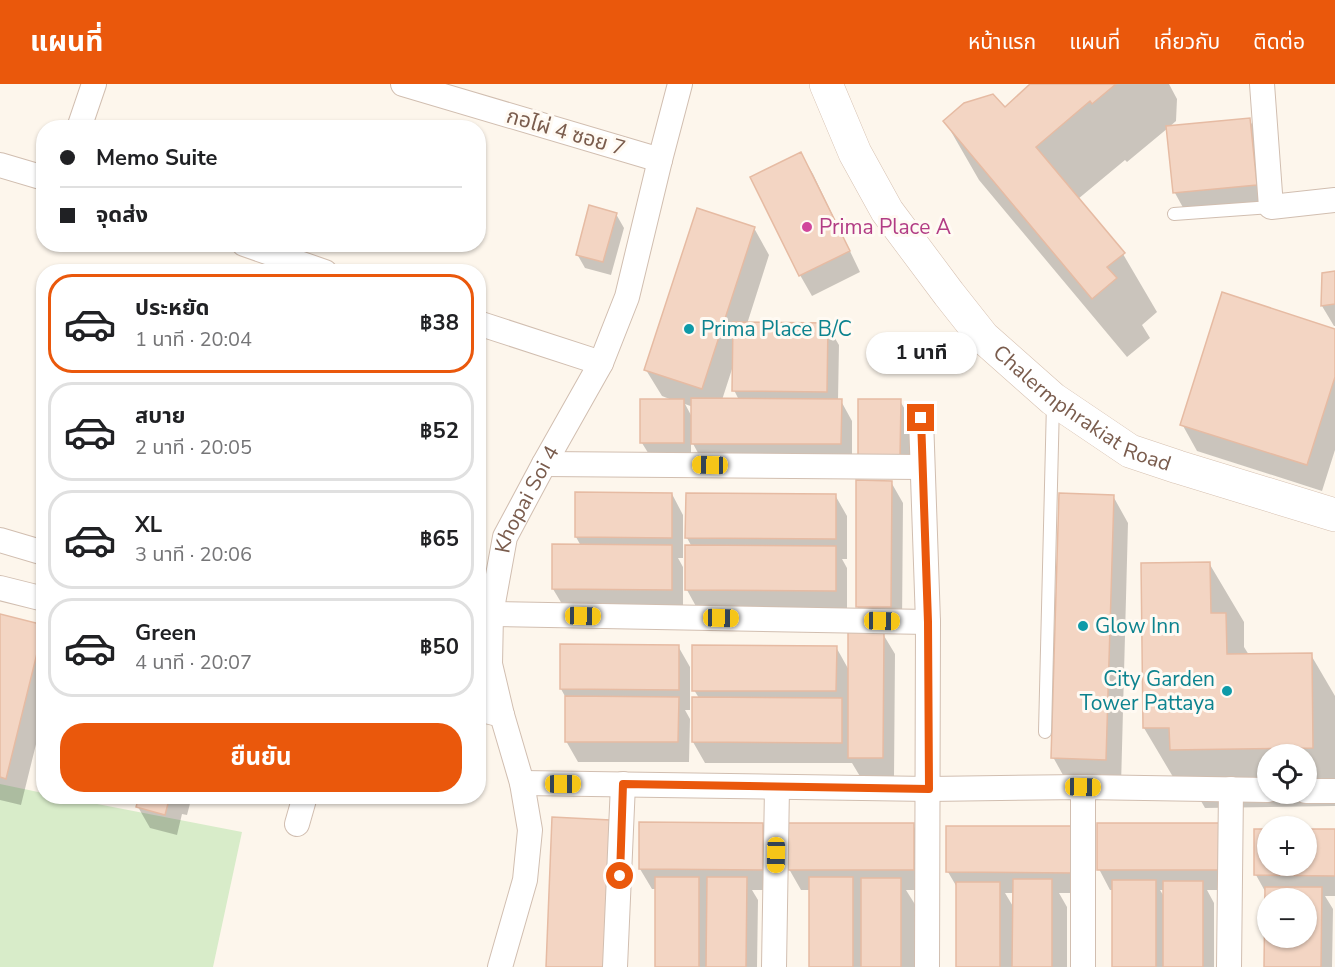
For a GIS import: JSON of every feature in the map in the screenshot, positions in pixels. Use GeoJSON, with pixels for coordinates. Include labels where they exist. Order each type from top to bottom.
{"type":"FeatureCollection","features":[{"type":"Feature","properties":{"kind":"main road","name":"Chalermphrakiat Road"},"geometry":{"type":"LineString","coordinates":[[826,84],[855,153],[887,211],[983,337],[1053,399],[1130,451],[1335,515]]}},
{"type":"Feature","properties":{"kind":"street"},"geometry":{"type":"LineString","coordinates":[[82,120],[94,84]]}},
{"type":"Feature","properties":{"kind":"street","name":"กอไผ่ 4 ซอย 7"},"geometry":{"type":"LineString","coordinates":[[403,84],[660,160]]}},
{"type":"Feature","properties":{"kind":"street","name":"Khopai Soi 4"},"geometry":{"type":"LineString","coordinates":[[486,609],[505,537],[601,363],[627,297],[680,84]]}},
{"type":"Feature","properties":{"kind":"street"},"geometry":{"type":"LineString","coordinates":[[1262,84],[1271,207],[1335,200]]}},
{"type":"Feature","properties":{"kind":"street"},"geometry":{"type":"LineString","coordinates":[[0,165],[36,176]]}},
{"type":"Feature","properties":{"kind":"street"},"geometry":{"type":"LineString","coordinates":[[267,252],[302,264]]}},
{"type":"Feature","properties":{"kind":"street"},"geometry":{"type":"LineString","coordinates":[[486,326],[601,363]]}},
{"type":"Feature","properties":{"kind":"street"},"geometry":{"type":"LineString","coordinates":[[921,418],[928,622],[927,967]]}},
{"type":"Feature","properties":{"kind":"street"},"geometry":{"type":"LineString","coordinates":[[544,464],[922,467]]}},
{"type":"Feature","properties":{"kind":"street"},"geometry":{"type":"LineString","coordinates":[[0,540],[36,551]]}},
{"type":"Feature","properties":{"kind":"street"},"geometry":{"type":"LineString","coordinates":[[0,588],[36,597]]}},
{"type":"Feature","properties":{"kind":"street"},"geometry":{"type":"LineString","coordinates":[[486,613],[928,622]]}},
{"type":"Feature","properties":{"kind":"street","name":"Khopai Soi 4"},"geometry":{"type":"LineString","coordinates":[[486,623],[490,664],[522,783],[530,830],[525,880],[500,967]]}},
{"type":"Feature","properties":{"kind":"street"},"geometry":{"type":"LineString","coordinates":[[486,711],[502,715]]}},
{"type":"Feature","properties":{"kind":"street"},"geometry":{"type":"LineString","coordinates":[[522,783],[929,789],[1083,787],[1257,790]]}},
{"type":"Feature","properties":{"kind":"street"},"geometry":{"type":"LineString","coordinates":[[615,967],[623,784]]}},
{"type":"Feature","properties":{"kind":"street"},"geometry":{"type":"LineString","coordinates":[[774,967],[777,787]]}},
{"type":"Feature","properties":{"kind":"street"},"geometry":{"type":"LineString","coordinates":[[1083,787],[1083,967]]}},
{"type":"Feature","properties":{"kind":"street"},"geometry":{"type":"LineString","coordinates":[[1229,967],[1231,789]]}},
{"type":"Feature","properties":{"kind":"street"},"geometry":{"type":"LineString","coordinates":[[1317,790],[1335,791]]}},
{"type":"Feature","properties":{"kind":"street"},"geometry":{"type":"LineString","coordinates":[[297,824],[302,804]]}},
{"type":"Feature","properties":{"kind":"lane"},"geometry":{"type":"LineString","coordinates":[[1174,214],[1271,207]]}},
{"type":"Feature","properties":{"kind":"lane"},"geometry":{"type":"LineString","coordinates":[[1045,732],[1053,399]]}},
{"type":"Feature","properties":{"kind":"green space"},"geometry":{"type":"Polygon","coordinates":[[[0,784],[36,792],[36,804],[97,804],[242,832],[213,967],[0,967],[0,784]]]}},
{"type":"Feature","properties":{"kind":"building"},"geometry":{"type":"Polygon","coordinates":[[[1030,84],[1116,84],[1092,104],[1090,101],[1036,147],[1125,253],[1107,267],[1117,278],[1092,299],[943,121],[964,103],[993,94],[1005,107],[1030,84]]]}},
{"type":"Feature","properties":{"kind":"building"},"geometry":{"type":"Polygon","coordinates":[[[1250,118],[1257,185],[1173,193],[1166,126],[1250,118]]]}},
{"type":"Feature","properties":{"kind":"building","name":"Prima Place A"},"geometry":{"type":"Polygon","coordinates":[[[801,152],[850,251],[799,276],[750,177],[801,152]]]}},
{"type":"Feature","properties":{"kind":"building"},"geometry":{"type":"Polygon","coordinates":[[[589,205],[617,213],[603,262],[576,255],[589,205]]]}},
{"type":"Feature","properties":{"kind":"building","name":"Prima Place B/C"},"geometry":{"type":"Polygon","coordinates":[[[697,208],[755,227],[702,389],[644,370],[697,208]]]}},
{"type":"Feature","properties":{"kind":"building"},"geometry":{"type":"Polygon","coordinates":[[[1335,271],[1335,304],[1321,306],[1322,273],[1335,271]]]}},
{"type":"Feature","properties":{"kind":"building"},"geometry":{"type":"Polygon","coordinates":[[[1222,292],[1335,329],[1335,377],[1307,465],[1180,425],[1222,292]]]}},
{"type":"Feature","properties":{"kind":"building"},"geometry":{"type":"Polygon","coordinates":[[[733,322],[828,323],[827,392],[732,391],[733,322]]]}},
{"type":"Feature","properties":{"kind":"building"},"geometry":{"type":"Polygon","coordinates":[[[691,398],[842,399],[841,444],[691,444],[691,398]]]}},
{"type":"Feature","properties":{"kind":"building"},"geometry":{"type":"Polygon","coordinates":[[[640,399],[684,399],[684,443],[640,443],[640,399]]]}},
{"type":"Feature","properties":{"kind":"building"},"geometry":{"type":"Polygon","coordinates":[[[858,399],[901,399],[900,458],[858,458],[858,399]]]}},
{"type":"Feature","properties":{"kind":"building"},"geometry":{"type":"Polygon","coordinates":[[[856,480],[892,481],[891,607],[856,607],[856,480]]]}},
{"type":"Feature","properties":{"kind":"building"},"geometry":{"type":"Polygon","coordinates":[[[575,492],[672,493],[672,538],[575,537],[575,492]]]}},
{"type":"Feature","properties":{"kind":"building"},"geometry":{"type":"Polygon","coordinates":[[[686,493],[836,494],[836,539],[685,538],[686,493]]]}},
{"type":"Feature","properties":{"kind":"building","name":"Glow Inn"},"geometry":{"type":"Polygon","coordinates":[[[1059,493],[1114,495],[1106,760],[1051,758],[1059,493]]]}},
{"type":"Feature","properties":{"kind":"building"},"geometry":{"type":"Polygon","coordinates":[[[552,544],[672,545],[672,590],[552,589],[552,544]]]}},
{"type":"Feature","properties":{"kind":"building"},"geometry":{"type":"Polygon","coordinates":[[[685,545],[836,546],[836,591],[685,590],[685,545]]]}},
{"type":"Feature","properties":{"kind":"building","name":"City Garden Tower Pattaya"},"geometry":{"type":"Polygon","coordinates":[[[1210,562],[1211,613],[1226,613],[1227,654],[1312,653],[1313,744],[1257,744],[1257,749],[1170,750],[1169,728],[1143,728],[1141,563],[1210,562]]]}},
{"type":"Feature","properties":{"kind":"building"},"geometry":{"type":"Polygon","coordinates":[[[0,614],[36,623],[36,657],[6,779],[0,777],[0,614]]]}},
{"type":"Feature","properties":{"kind":"building"},"geometry":{"type":"Polygon","coordinates":[[[848,632],[884,632],[883,758],[848,758],[848,632]]]}},
{"type":"Feature","properties":{"kind":"building"},"geometry":{"type":"Polygon","coordinates":[[[560,644],[679,645],[679,690],[560,689],[560,644]]]}},
{"type":"Feature","properties":{"kind":"building"},"geometry":{"type":"Polygon","coordinates":[[[692,645],[837,646],[836,691],[692,691],[692,645]]]}},
{"type":"Feature","properties":{"kind":"building"},"geometry":{"type":"Polygon","coordinates":[[[565,696],[679,697],[678,742],[565,742],[565,696]]]}},
{"type":"Feature","properties":{"kind":"building"},"geometry":{"type":"Polygon","coordinates":[[[692,697],[842,698],[842,743],[692,742],[692,697]]]}},
{"type":"Feature","properties":{"kind":"building"},"geometry":{"type":"Polygon","coordinates":[[[137,804],[168,804],[165,815],[136,807],[137,804]]]}},
{"type":"Feature","properties":{"kind":"building"},"geometry":{"type":"Polygon","coordinates":[[[552,817],[610,820],[604,967],[546,967],[552,817]]]}},
{"type":"Feature","properties":{"kind":"building"},"geometry":{"type":"Polygon","coordinates":[[[639,822],[763,823],[763,870],[639,869],[639,822]]]}},
{"type":"Feature","properties":{"kind":"building"},"geometry":{"type":"Polygon","coordinates":[[[788,823],[914,823],[914,870],[788,870],[788,823]]]}},
{"type":"Feature","properties":{"kind":"building"},"geometry":{"type":"Polygon","coordinates":[[[1097,823],[1219,823],[1219,870],[1097,870],[1097,823]]]}},
{"type":"Feature","properties":{"kind":"building"},"geometry":{"type":"Polygon","coordinates":[[[946,826],[1073,826],[1073,873],[946,872],[946,826]]]}},
{"type":"Feature","properties":{"kind":"building"},"geometry":{"type":"Polygon","coordinates":[[[1254,829],[1257,829],[1257,875],[1254,875],[1254,829]]]}},
{"type":"Feature","properties":{"kind":"building"},"geometry":{"type":"Polygon","coordinates":[[[1317,829],[1335,829],[1335,876],[1317,876],[1317,829]]]}},
{"type":"Feature","properties":{"kind":"building"},"geometry":{"type":"Polygon","coordinates":[[[655,877],[699,877],[699,967],[655,967],[655,877]]]}},
{"type":"Feature","properties":{"kind":"building"},"geometry":{"type":"Polygon","coordinates":[[[707,877],[747,877],[746,967],[706,967],[707,877]]]}},
{"type":"Feature","properties":{"kind":"building"},"geometry":{"type":"Polygon","coordinates":[[[809,877],[853,877],[853,967],[809,967],[809,877]]]}},
{"type":"Feature","properties":{"kind":"building"},"geometry":{"type":"Polygon","coordinates":[[[861,878],[901,878],[901,967],[861,967],[861,878]]]}},
{"type":"Feature","properties":{"kind":"building"},"geometry":{"type":"Polygon","coordinates":[[[1013,879],[1052,879],[1052,967],[1012,967],[1013,879]]]}},
{"type":"Feature","properties":{"kind":"building"},"geometry":{"type":"Polygon","coordinates":[[[1112,880],[1156,880],[1156,967],[1112,967],[1112,880]]]}},
{"type":"Feature","properties":{"kind":"building"},"geometry":{"type":"Polygon","coordinates":[[[1163,881],[1203,881],[1203,967],[1163,967],[1163,881]]]}},
{"type":"Feature","properties":{"kind":"building"},"geometry":{"type":"Polygon","coordinates":[[[956,882],[1000,882],[1000,967],[956,967],[956,882]]]}},
{"type":"Feature","properties":{"kind":"building"},"geometry":{"type":"Polygon","coordinates":[[[1265,887],[1322,887],[1321,967],[1264,967],[1264,948],[1317,948],[1317,888],[1265,887]]]}},
{"type":"Feature","properties":{"kind":"place","name":"Prima Place A"},"geometry":{"type":"Point","coordinates":[807,227]}},
{"type":"Feature","properties":{"kind":"place","name":"Prima Place B/C"},"geometry":{"type":"Point","coordinates":[689,329]}},
{"type":"Feature","properties":{"kind":"place","name":"Glow Inn"},"geometry":{"type":"Point","coordinates":[1083,626]}},
{"type":"Feature","properties":{"kind":"place","name":"City Garden Tower Pattaya"},"geometry":{"type":"Point","coordinates":[1227,691]}},
{"type":"Feature","properties":{"kind":"route"},"geometry":{"type":"LineString","coordinates":[[620,876],[623,784],[929,789],[928,622],[921,418]]}}]}
